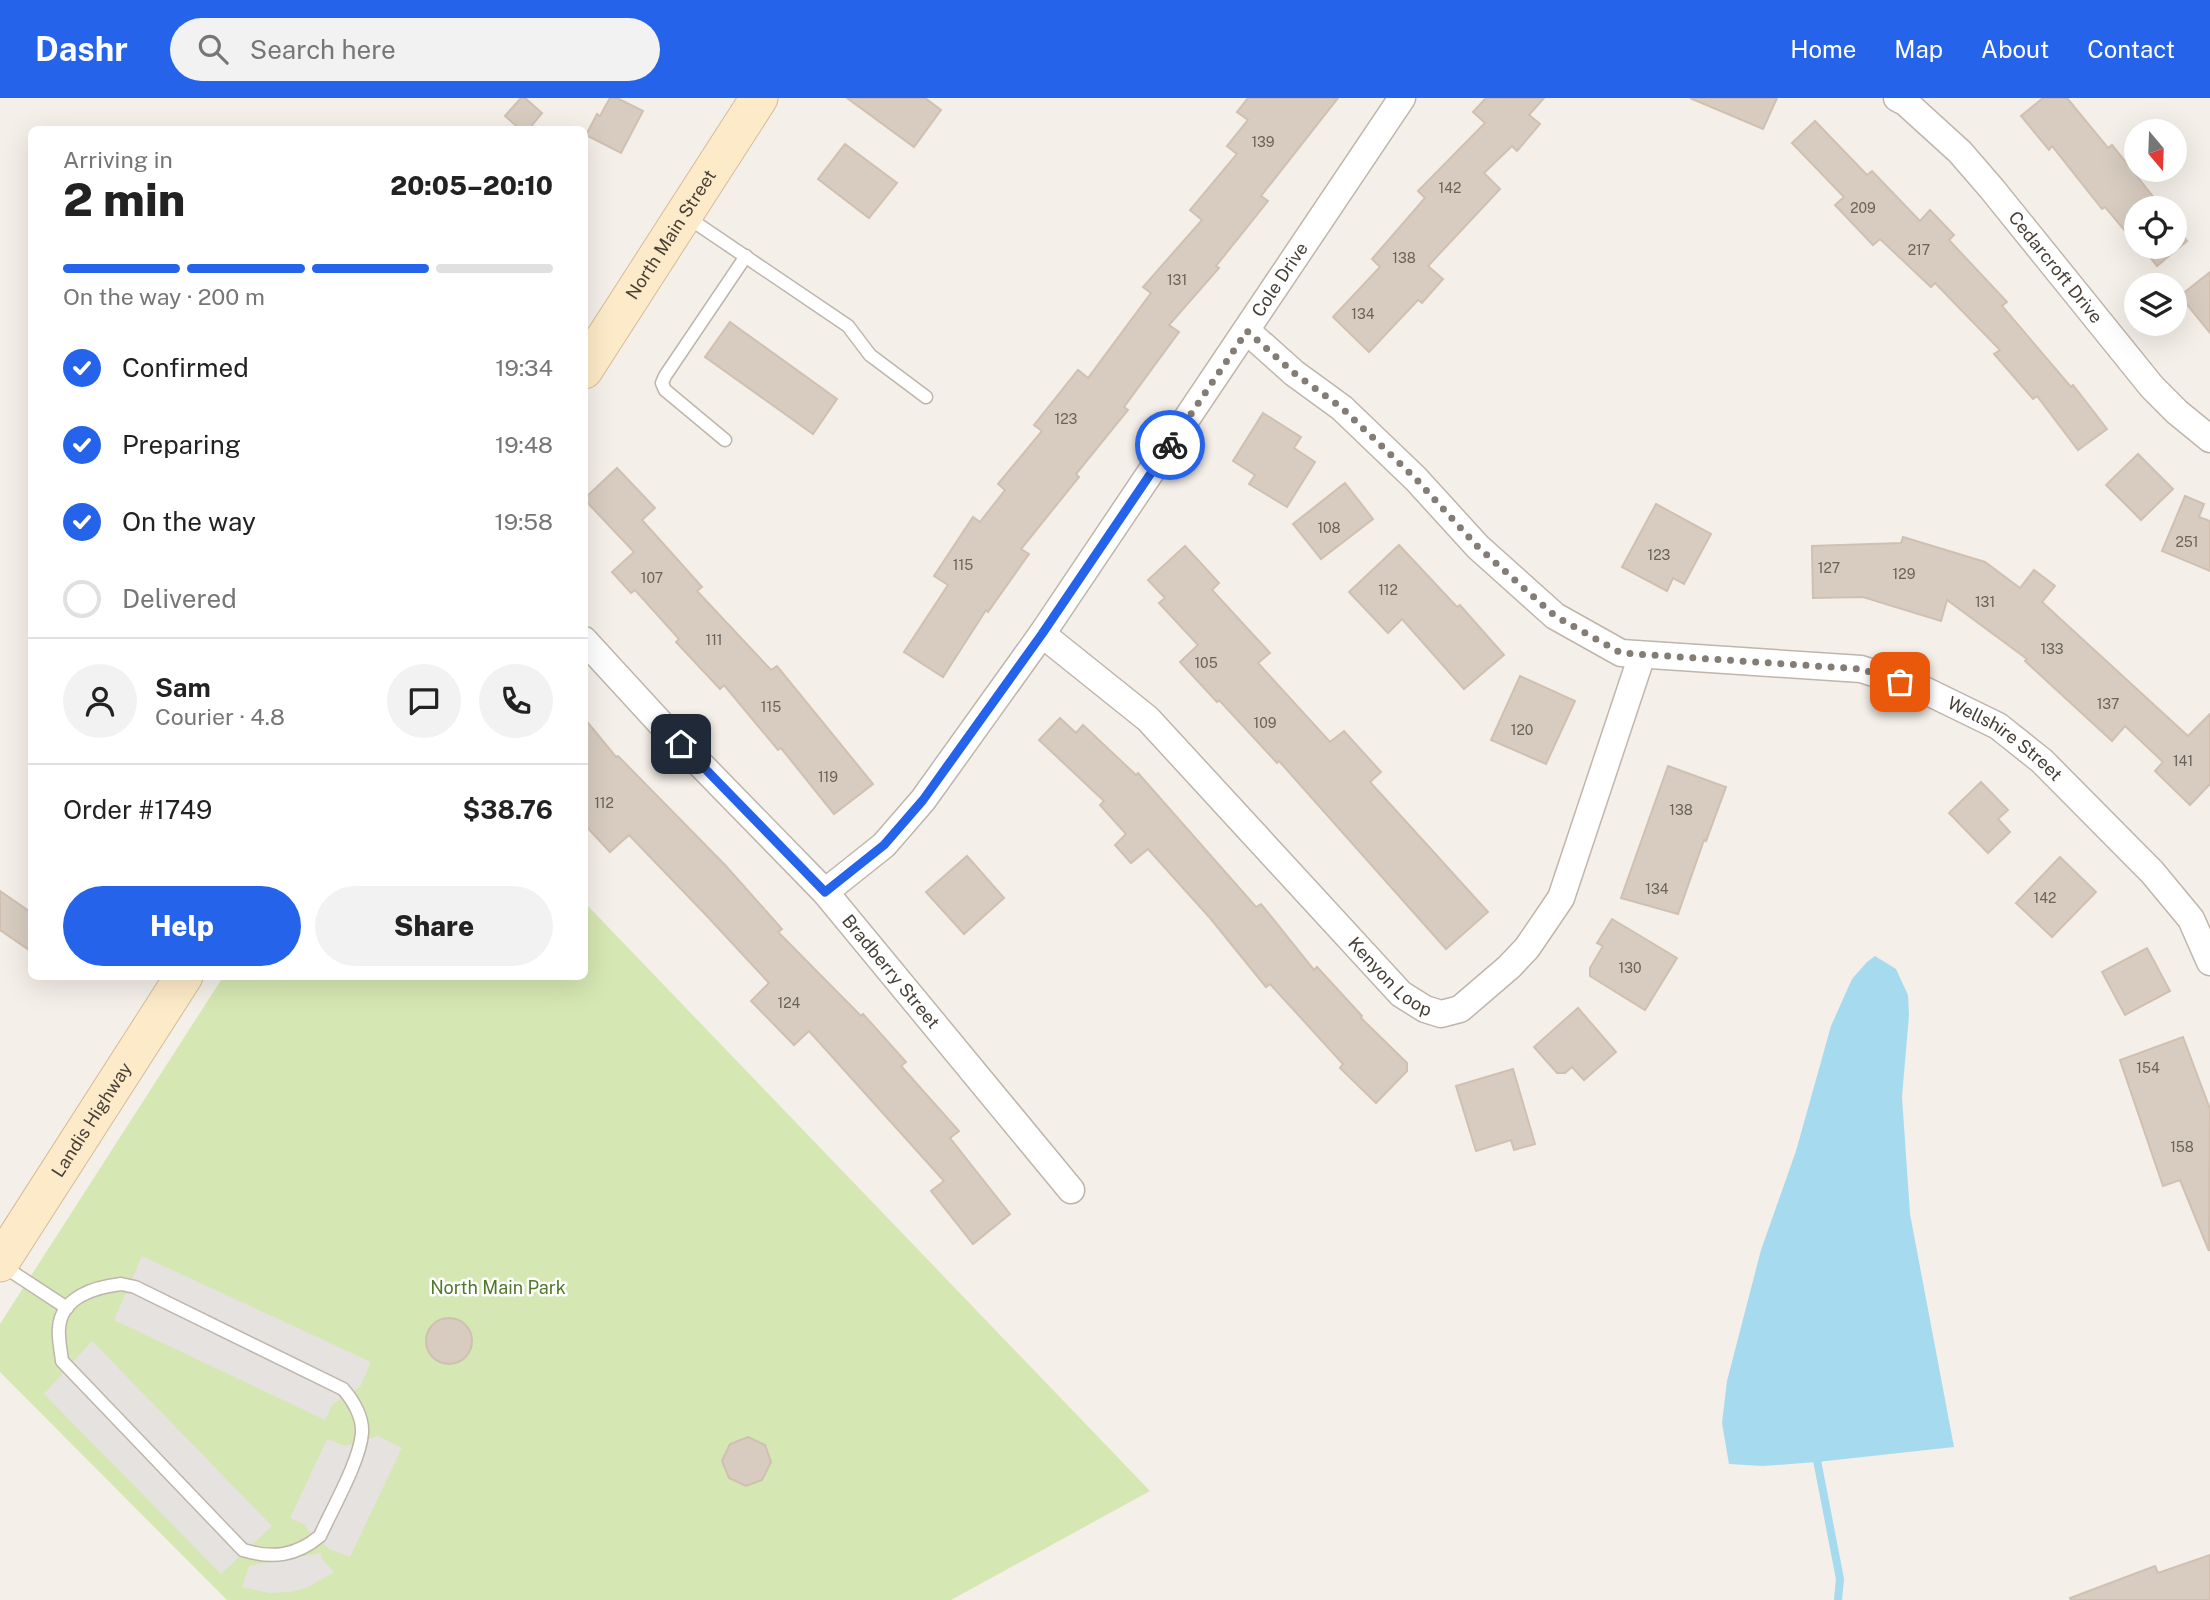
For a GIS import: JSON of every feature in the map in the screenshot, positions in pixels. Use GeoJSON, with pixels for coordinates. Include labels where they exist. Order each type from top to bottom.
{"type":"FeatureCollection","features":[{"type":"Feature","properties":{"kind":"main road","name":"North Main Street"},"geometry":{"type":"LineString","coordinates":[[588,364],[759,98]]}},
{"type":"Feature","properties":{"kind":"main road","name":"Landis Highway"},"geometry":{"type":"LineString","coordinates":[[0,1264],[181,980]]}},
{"type":"Feature","properties":{"kind":"street","name":"Cole Drive"},"geometry":{"type":"LineString","coordinates":[[825,892],[884,845],[923,800],[1042,634],[1402,98]]}},
{"type":"Feature","properties":{"kind":"street","name":"Cedarcroft Drive"},"geometry":{"type":"LineString","coordinates":[[1897,98],[1905,102],[1960,152],[2152,387],[2210,439]]}},
{"type":"Feature","properties":{"kind":"street","name":"Wellshire Street"},"geometry":{"type":"LineString","coordinates":[[1247,331],[1294,373],[1342,408],[1416,479],[1478,547],[1555,616],[1621,653],[1861,669],[1920,688],[1998,726],[2042,761],[2152,872],[2191,919],[2210,962]]}},
{"type":"Feature","properties":{"kind":"street","name":"Kenyon Loop"},"geometry":{"type":"LineString","coordinates":[[1042,634],[1148,719],[1401,994],[1425,1009],[1441,1014],[1460,1009],[1509,967],[1527,948],[1561,898],[1642,655]]}},
{"type":"Feature","properties":{"kind":"street","name":"Bradberry Street"},"geometry":{"type":"LineString","coordinates":[[588,644],[663,726],[825,892],[1071,1189]]}},
{"type":"Feature","properties":{"kind":"lane"},"geometry":{"type":"LineString","coordinates":[[684,215],[848,326],[870,355],[926,397]]}},
{"type":"Feature","properties":{"kind":"lane"},"geometry":{"type":"LineString","coordinates":[[725,440],[665,390],[662,383],[746,256]]}},
{"type":"Feature","properties":{"kind":"lane"},"geometry":{"type":"LineString","coordinates":[[0,1264],[67,1307]]}},
{"type":"Feature","properties":{"kind":"lane"},"geometry":{"type":"LineString","coordinates":[[121,1284],[135,1287],[343,1389],[354,1401],[362,1432],[358,1451],[320,1536],[299,1551],[282,1555],[263,1556],[243,1550],[62,1362],[59,1326],[67,1307],[84,1293],[102,1286],[121,1284]]}},
{"type":"Feature","properties":{"kind":"green space","name":"North Main Park"},"geometry":{"type":"Polygon","coordinates":[[[588,906],[1150,1491],[951,1600],[227,1600],[0,1372],[0,1324],[221,980],[588,980],[588,906]]]}},
{"type":"Feature","properties":{"kind":"shaded area"},"geometry":{"type":"Polygon","coordinates":[[[142,1256],[371,1362],[360,1387],[333,1404],[325,1420],[114,1320],[142,1256]]]}},
{"type":"Feature","properties":{"kind":"shaded area"},"geometry":{"type":"Polygon","coordinates":[[[92,1341],[272,1526],[221,1574],[44,1394],[92,1341]]]}},
{"type":"Feature","properties":{"kind":"shaded area"},"geometry":{"type":"Polygon","coordinates":[[[378,1436],[402,1448],[350,1557],[329,1549],[307,1530],[306,1525],[290,1518],[327,1439],[345,1446],[378,1436]]]}},
{"type":"Feature","properties":{"kind":"shaded area"},"geometry":{"type":"Polygon","coordinates":[[[321,1553],[322,1559],[334,1572],[308,1587],[291,1592],[269,1593],[242,1587],[249,1566],[321,1553]]]}},
{"type":"Feature","properties":{"kind":"water"},"geometry":{"type":"Polygon","coordinates":[[[1875,956],[1896,969],[1908,995],[1909,1015],[1902,1097],[1910,1214],[1954,1447],[1817,1462],[1763,1466],[1729,1464],[1722,1423],[1727,1381],[1761,1250],[1796,1151],[1831,1026],[1852,979],[1875,956]]]}},
{"type":"Feature","properties":{"kind":"building"},"geometry":{"type":"Polygon","coordinates":[[[521,98],[525,98],[542,113],[531,126],[516,126],[505,116],[521,98]]]}},
{"type":"Feature","properties":{"kind":"building"},"geometry":{"type":"Polygon","coordinates":[[[610,98],[617,98],[643,111],[621,153],[588,136],[597,114],[600,116],[610,98]]]}},
{"type":"Feature","properties":{"kind":"building"},"geometry":{"type":"Polygon","coordinates":[[[847,98],[925,98],[941,110],[914,147],[847,98]]]}},
{"type":"Feature","properties":{"kind":"building"},"geometry":{"type":"Polygon","coordinates":[[[1248,98],[1338,98],[1261,196],[1268,201],[1216,266],[1219,268],[1169,325],[1179,332],[1124,407],[1128,410],[1076,474],[1079,477],[1021,549],[1029,554],[988,612],[986,610],[943,677],[904,652],[948,585],[934,576],[973,517],[980,522],[1005,490],[998,484],[1042,431],[1034,425],[1078,370],[1088,378],[1151,293],[1143,287],[1202,220],[1190,210],[1237,154],[1227,146],[1248,120],[1237,112],[1248,98]]]}},
{"type":"Feature","properties":{"kind":"building"},"geometry":{"type":"Polygon","coordinates":[[[1486,98],[1544,98],[1529,115],[1540,124],[1517,151],[1512,146],[1484,173],[1500,189],[1428,266],[1443,279],[1422,303],[1418,300],[1369,352],[1333,317],[1380,267],[1372,259],[1425,198],[1418,191],[1485,123],[1473,112],[1486,98]]]}},
{"type":"Feature","properties":{"kind":"building"},"geometry":{"type":"Polygon","coordinates":[[[1690,98],[1777,98],[1763,129],[1690,98]]]}},
{"type":"Feature","properties":{"kind":"building"},"geometry":{"type":"Polygon","coordinates":[[[2043,98],[2067,98],[2108,148],[2112,145],[2124,160],[2124,182],[2141,182],[2152,196],[2124,196],[2124,230],[2105,207],[2102,209],[2052,146],[2049,150],[2021,116],[2043,98]]]}},
{"type":"Feature","properties":{"kind":"building"},"geometry":{"type":"Polygon","coordinates":[[[1815,121],[1867,175],[1872,171],[1920,221],[1930,210],[1954,235],[1949,240],[2007,302],[2002,306],[2071,387],[2073,385],[2107,429],[2078,450],[2037,396],[2033,399],[1994,354],[2000,350],[1935,283],[1931,287],[1880,239],[1873,245],[1835,205],[1844,197],[1792,143],[1815,121]]]}},
{"type":"Feature","properties":{"kind":"building"},"geometry":{"type":"Polygon","coordinates":[[[845,144],[897,183],[869,218],[818,179],[845,144]]]}},
{"type":"Feature","properties":{"kind":"building"},"geometry":{"type":"Polygon","coordinates":[[[2151,259],[2165,259],[2157,266],[2151,259]]]}},
{"type":"Feature","properties":{"kind":"building"},"geometry":{"type":"Polygon","coordinates":[[[2210,272],[2210,333],[2187,305],[2187,290],[2210,272]]]}},
{"type":"Feature","properties":{"kind":"building"},"geometry":{"type":"Polygon","coordinates":[[[730,322],[837,399],[813,434],[705,357],[730,322]]]}},
{"type":"Feature","properties":{"kind":"building"},"geometry":{"type":"Polygon","coordinates":[[[1263,413],[1301,437],[1294,448],[1315,462],[1287,507],[1249,484],[1255,475],[1233,461],[1263,413]]]}},
{"type":"Feature","properties":{"kind":"building"},"geometry":{"type":"Polygon","coordinates":[[[2138,454],[2173,489],[2141,520],[2106,485],[2138,454]]]}},
{"type":"Feature","properties":{"kind":"building"},"geometry":{"type":"Polygon","coordinates":[[[617,468],[655,508],[642,520],[702,587],[697,591],[771,670],[777,666],[873,784],[834,814],[781,748],[778,750],[724,685],[720,689],[676,642],[679,639],[635,590],[631,593],[612,572],[634,552],[588,503],[588,495],[617,468]]]}},
{"type":"Feature","properties":{"kind":"building"},"geometry":{"type":"Polygon","coordinates":[[[1345,483],[1373,519],[1321,559],[1293,524],[1345,483]]]}},
{"type":"Feature","properties":{"kind":"building"},"geometry":{"type":"Polygon","coordinates":[[[2185,496],[2204,504],[2199,517],[2210,521],[2210,571],[2162,551],[2185,496]]]}},
{"type":"Feature","properties":{"kind":"building"},"geometry":{"type":"Polygon","coordinates":[[[1656,504],[1711,534],[1684,584],[1673,578],[1667,591],[1622,567],[1656,504]]]}},
{"type":"Feature","properties":{"kind":"building"},"geometry":{"type":"Polygon","coordinates":[[[1903,537],[1985,562],[2020,588],[2034,570],[2055,586],[2042,602],[2188,736],[2210,714],[2210,784],[2190,805],[2155,771],[2163,762],[2125,726],[2112,741],[2025,661],[2027,659],[1947,600],[1941,621],[1863,597],[1813,598],[1812,546],[1901,543],[1903,537]]]}},
{"type":"Feature","properties":{"kind":"building"},"geometry":{"type":"Polygon","coordinates":[[[1399,545],[1457,607],[1460,605],[1504,655],[1464,689],[1402,619],[1388,633],[1349,592],[1399,545]]]}},
{"type":"Feature","properties":{"kind":"building"},"geometry":{"type":"Polygon","coordinates":[[[1185,546],[1219,583],[1212,590],[1270,653],[1258,663],[1330,742],[1344,731],[1381,772],[1370,782],[1488,912],[1446,949],[1279,761],[1277,763],[1180,662],[1198,645],[1159,603],[1165,598],[1148,580],[1185,546]]]}},
{"type":"Feature","properties":{"kind":"building"},"geometry":{"type":"Polygon","coordinates":[[[1520,676],[1575,701],[1546,764],[1491,740],[1520,676]]]}},
{"type":"Feature","properties":{"kind":"building"},"geometry":{"type":"Polygon","coordinates":[[[1060,718],[1076,733],[1083,725],[1136,775],[1138,773],[1256,907],[1261,904],[1314,970],[1317,967],[1361,1018],[1407,1063],[1407,1071],[1376,1103],[1340,1068],[1343,1064],[1270,984],[1266,987],[1210,918],[1148,849],[1131,863],[1115,845],[1126,834],[1100,805],[1104,801],[1039,740],[1060,718]]]}},
{"type":"Feature","properties":{"kind":"building"},"geometry":{"type":"Polygon","coordinates":[[[588,723],[616,757],[618,756],[725,865],[782,929],[778,932],[861,1016],[863,1014],[906,1062],[901,1066],[959,1131],[950,1138],[1010,1214],[973,1244],[931,1191],[944,1181],[809,1031],[794,1045],[751,1001],[769,983],[629,835],[610,852],[588,828],[588,723]]]}},
{"type":"Feature","properties":{"kind":"building"},"geometry":{"type":"Polygon","coordinates":[[[1668,766],[1726,787],[1678,914],[1621,898],[1668,766]]]}},
{"type":"Feature","properties":{"kind":"building"},"geometry":{"type":"Polygon","coordinates":[[[1981,782],[2008,810],[1998,819],[2010,832],[1988,853],[1949,813],[1981,782]]]}},
{"type":"Feature","properties":{"kind":"building"},"geometry":{"type":"Polygon","coordinates":[[[967,856],[1004,898],[964,934],[926,892],[967,856]]]}},
{"type":"Feature","properties":{"kind":"building"},"geometry":{"type":"Polygon","coordinates":[[[2060,857],[2096,892],[2052,937],[2016,903],[2060,857]]]}},
{"type":"Feature","properties":{"kind":"building"},"geometry":{"type":"Polygon","coordinates":[[[0,891],[28,910],[28,949],[0,930],[0,891]]]}},
{"type":"Feature","properties":{"kind":"building"},"geometry":{"type":"Polygon","coordinates":[[[1612,919],[1677,958],[1645,1010],[1590,976],[1590,968],[1603,946],[1597,943],[1612,919]]]}},
{"type":"Feature","properties":{"kind":"building"},"geometry":{"type":"Polygon","coordinates":[[[2147,948],[2170,991],[2125,1015],[2102,972],[2147,948]]]}},
{"type":"Feature","properties":{"kind":"building"},"geometry":{"type":"Polygon","coordinates":[[[1578,1008],[1616,1052],[1584,1080],[1572,1067],[1565,1073],[1557,1073],[1534,1047],[1578,1008]]]}},
{"type":"Feature","properties":{"kind":"building"},"geometry":{"type":"Polygon","coordinates":[[[2183,1037],[2210,1109],[2209,1251],[2180,1180],[2163,1186],[2120,1060],[2183,1037]]]}},
{"type":"Feature","properties":{"kind":"building"},"geometry":{"type":"Polygon","coordinates":[[[1513,1069],[1535,1144],[1514,1150],[1511,1140],[1476,1151],[1456,1086],[1513,1069]]]}},
{"type":"Feature","properties":{"kind":"building"},"geometry":{"type":"Polygon","coordinates":[[[449,1318],[466,1324],[472,1341],[466,1358],[449,1364],[432,1358],[426,1341],[432,1324],[449,1318]]]}},
{"type":"Feature","properties":{"kind":"building"},"geometry":{"type":"Polygon","coordinates":[[[748,1437],[765,1445],[771,1462],[762,1480],[746,1486],[729,1478],[722,1461],[730,1444],[748,1437]]]}},
{"type":"Feature","properties":{"kind":"building"},"geometry":{"type":"Polygon","coordinates":[[[2210,1555],[2210,1600],[2070,1598],[2155,1566],[2158,1573],[2210,1555]]]}},
{"type":"Feature","properties":{"kind":"waterway"},"geometry":{"type":"LineString","coordinates":[[1816,1455],[1840,1579],[1838,1600]]}},
{"type":"Feature","properties":{"kind":"way so far"},"geometry":{"type":"LineString","coordinates":[[1170,445],[1247,331],[1294,373],[1342,408],[1416,479],[1478,547],[1555,616],[1621,653],[1861,669],[1900,682]]}},
{"type":"Feature","properties":{"kind":"route"},"geometry":{"type":"LineString","coordinates":[[681,744],[825,892],[884,845],[923,800],[1042,634],[1170,445]]}}]}
